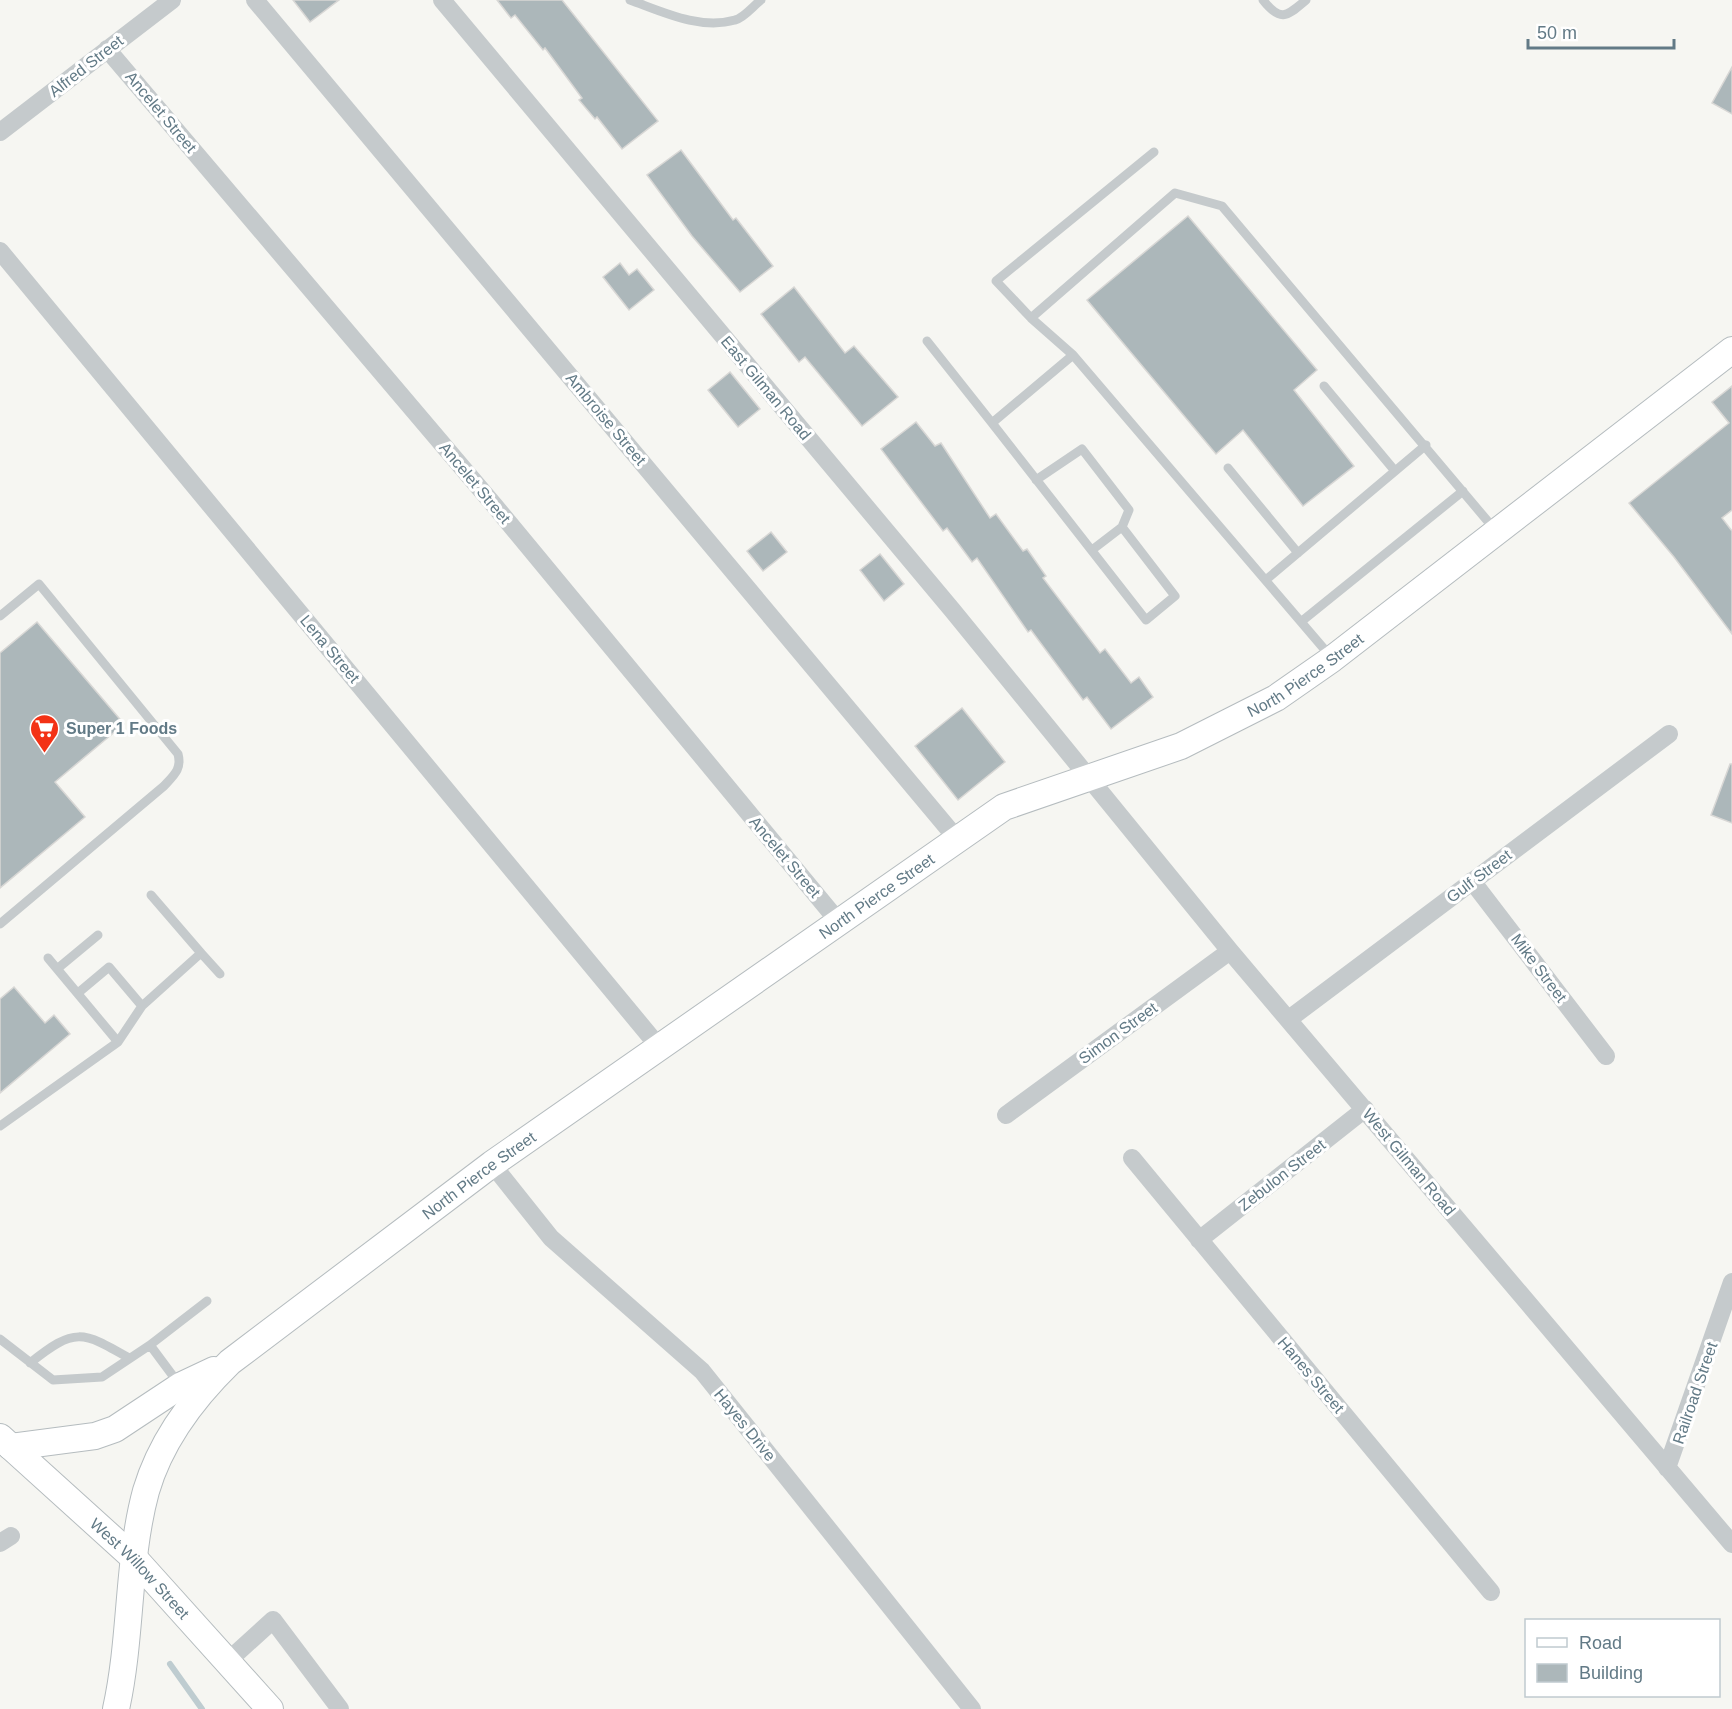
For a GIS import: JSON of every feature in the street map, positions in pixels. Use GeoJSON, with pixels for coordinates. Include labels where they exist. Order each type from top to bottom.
{"type":"FeatureCollection","features":[{"type":"Feature","properties":{"kind":"street","name":"Alfred Street"},"geometry":{"type":"LineString","coordinates":[[0,132],[172,0]]}},
{"type":"Feature","properties":{"kind":"street","name":"Ambroise Street"},"geometry":{"type":"LineString","coordinates":[[255,0],[957,839]]}},
{"type":"Feature","properties":{"kind":"street","name":"East Gilman Road"},"geometry":{"type":"LineString","coordinates":[[442,0],[953,610],[1087,778]]}},
{"type":"Feature","properties":{"kind":"street","name":"Ancelet Street"},"geometry":{"type":"LineString","coordinates":[[107,49],[486,496],[838,921]]}},
{"type":"Feature","properties":{"kind":"street","name":"Lena Street"},"geometry":{"type":"LineString","coordinates":[[0,251],[659,1047]]}},
{"type":"Feature","properties":{"kind":"street","name":"North Pierce Street"},"geometry":{"type":"LineString","coordinates":[[116,1709],[129,1634],[135,1559],[145,1498],[157,1463],[183,1414],[201,1390],[230,1362],[492,1164],[838,921],[1018,800],[1181,746],[1276,698],[1332,659],[1732,350]]}},
{"type":"Feature","properties":{"kind":"street","name":"Gulf Street"},"geometry":{"type":"LineString","coordinates":[[1288,1019],[1669,734]]}},
{"type":"Feature","properties":{"kind":"street","name":"West Gilman Road"},"geometry":{"type":"LineString","coordinates":[[1087,778],[1230,951],[1732,1544]]}},
{"type":"Feature","properties":{"kind":"street","name":"Mike Street"},"geometry":{"type":"LineString","coordinates":[[1472,881],[1606,1056]]}},
{"type":"Feature","properties":{"kind":"street","name":"Simon Street"},"geometry":{"type":"LineString","coordinates":[[1006,1115],[1230,951]]}},
{"type":"Feature","properties":{"kind":"street","name":"Zebulon Street"},"geometry":{"type":"LineString","coordinates":[[1199,1240],[1365,1109]]}},
{"type":"Feature","properties":{"kind":"street","name":"Hanes Street"},"geometry":{"type":"LineString","coordinates":[[1132,1158],[1491,1592]]}},
{"type":"Feature","properties":{"kind":"street","name":"Hayes Drive"},"geometry":{"type":"LineString","coordinates":[[492,1164],[551,1238],[702,1371],[972,1709]]}},
{"type":"Feature","properties":{"kind":"street","name":"Railroad Street"},"geometry":{"type":"LineString","coordinates":[[1667,1468],[1732,1282]]}},
{"type":"Feature","properties":{"kind":"street"},"geometry":{"type":"LineString","coordinates":[[5,1442],[94,1436],[115,1429],[180,1386],[230,1362]]}},
{"type":"Feature","properties":{"kind":"street","name":"West Willow Street"},"geometry":{"type":"LineString","coordinates":[[5,1442],[135,1559],[229,1660],[270,1709]]}},
{"type":"Feature","properties":{"kind":"street"},"geometry":{"type":"LineString","coordinates":[[229,1660],[273,1620],[340,1709]]}},
{"type":"Feature","properties":{"kind":"lane"},"geometry":{"type":"LineString","coordinates":[[630,0],[680,18],[708,23],[737,20],[760,0]]}},
{"type":"Feature","properties":{"kind":"lane"},"geometry":{"type":"LineString","coordinates":[[1263,0],[1272,11],[1281,16],[1288,15],[1306,0]]}},
{"type":"Feature","properties":{"kind":"lane"},"geometry":{"type":"LineString","coordinates":[[1154,152],[996,281],[1031,318],[1073,355],[1267,579],[1332,659]]}},
{"type":"Feature","properties":{"kind":"lane"},"geometry":{"type":"LineString","coordinates":[[1031,318],[1175,193],[1222,206],[1426,445],[1496,531]]}},
{"type":"Feature","properties":{"kind":"lane"},"geometry":{"type":"LineString","coordinates":[[927,341],[1146,620],[1175,596],[1122,527]]}},
{"type":"Feature","properties":{"kind":"lane"},"geometry":{"type":"LineString","coordinates":[[992,423],[1073,355]]}},
{"type":"Feature","properties":{"kind":"lane"},"geometry":{"type":"LineString","coordinates":[[1324,386],[1395,471]]}},
{"type":"Feature","properties":{"kind":"lane"},"geometry":{"type":"LineString","coordinates":[[1267,579],[1426,445]]}},
{"type":"Feature","properties":{"kind":"lane"},"geometry":{"type":"LineString","coordinates":[[1036,480],[1082,449],[1129,510],[1122,527],[1092,550]]}},
{"type":"Feature","properties":{"kind":"lane"},"geometry":{"type":"LineString","coordinates":[[1228,468],[1298,553]]}},
{"type":"Feature","properties":{"kind":"lane"},"geometry":{"type":"LineString","coordinates":[[1302,621],[1463,491]]}},
{"type":"Feature","properties":{"kind":"lane"},"geometry":{"type":"LineString","coordinates":[[0,616],[39,584],[178,754],[181,763],[178,771],[164,786],[0,924]]}},
{"type":"Feature","properties":{"kind":"lane"},"geometry":{"type":"LineString","coordinates":[[152,895],[220,974]]}},
{"type":"Feature","properties":{"kind":"lane"},"geometry":{"type":"LineString","coordinates":[[57,969],[99,935]]}},
{"type":"Feature","properties":{"kind":"lane"},"geometry":{"type":"LineString","coordinates":[[0,1126],[117,1042],[142,1006],[201,952]]}},
{"type":"Feature","properties":{"kind":"lane"},"geometry":{"type":"LineString","coordinates":[[48,958],[117,1042]]}},
{"type":"Feature","properties":{"kind":"lane"},"geometry":{"type":"LineString","coordinates":[[78,993],[109,967],[142,1006]]}},
{"type":"Feature","properties":{"kind":"lane"},"geometry":{"type":"LineString","coordinates":[[2,1343],[53,1380],[102,1377],[150,1345],[207,1301]]}},
{"type":"Feature","properties":{"kind":"lane"},"geometry":{"type":"LineString","coordinates":[[30,1362],[66,1337],[93,1338],[129,1358]]}},
{"type":"Feature","properties":{"kind":"lane"},"geometry":{"type":"LineString","coordinates":[[150,1345],[180,1386]]}},
{"type":"Feature","properties":{"kind":"building"},"geometry":{"type":"Polygon","coordinates":[[[293,0],[339,0],[310,22],[293,0]]]}},
{"type":"Feature","properties":{"kind":"building"},"geometry":{"type":"Polygon","coordinates":[[[497,0],[562,0],[658,121],[622,149],[597,117],[595,119],[579,100],[582,98],[545,48],[543,50],[515,15],[511,18],[497,0]]]}},
{"type":"Feature","properties":{"kind":"building"},"geometry":{"type":"Polygon","coordinates":[[[1732,67],[1732,114],[1712,103],[1732,67]]]}},
{"type":"Feature","properties":{"kind":"building"},"geometry":{"type":"Polygon","coordinates":[[[681,150],[733,220],[736,218],[773,266],[740,292],[692,236],[647,175],[681,150]]]}},
{"type":"Feature","properties":{"kind":"building"},"geometry":{"type":"Polygon","coordinates":[[[1188,216],[1317,370],[1294,390],[1354,466],[1303,506],[1243,430],[1216,454],[1087,300],[1188,216]]]}},
{"type":"Feature","properties":{"kind":"building"},"geometry":{"type":"Polygon","coordinates":[[[620,263],[629,275],[637,269],[654,290],[629,310],[603,277],[620,263]]]}},
{"type":"Feature","properties":{"kind":"building"},"geometry":{"type":"Polygon","coordinates":[[[794,287],[845,353],[854,346],[898,397],[862,426],[805,357],[799,362],[761,314],[794,287]]]}},
{"type":"Feature","properties":{"kind":"building"},"geometry":{"type":"Polygon","coordinates":[[[730,372],[760,409],[738,427],[708,390],[730,372]]]}},
{"type":"Feature","properties":{"kind":"building"},"geometry":{"type":"Polygon","coordinates":[[[1732,386],[1732,510],[1722,518],[1732,531],[1732,634],[1674,557],[1629,503],[1729,423],[1712,402],[1732,386]]]}},
{"type":"Feature","properties":{"kind":"building"},"geometry":{"type":"Polygon","coordinates":[[[916,422],[935,446],[941,443],[990,518],[996,514],[1023,551],[1027,549],[1046,576],[1043,578],[1100,653],[1105,649],[1131,683],[1139,677],[1153,697],[1111,729],[1087,697],[1083,700],[1031,630],[1028,632],[977,558],[972,562],[947,528],[943,531],[881,449],[916,422]]]}},
{"type":"Feature","properties":{"kind":"building"},"geometry":{"type":"Polygon","coordinates":[[[771,532],[787,552],[763,571],[747,551],[771,532]]]}},
{"type":"Feature","properties":{"kind":"building"},"geometry":{"type":"Polygon","coordinates":[[[880,554],[904,584],[884,601],[860,570],[880,554]]]}},
{"type":"Feature","properties":{"kind":"building","name":"Super 1 Foods"},"geometry":{"type":"Polygon","coordinates":[[[37,622],[124,724],[55,782],[85,817],[0,888],[0,653],[37,622]]]}},
{"type":"Feature","properties":{"kind":"building"},"geometry":{"type":"Polygon","coordinates":[[[962,708],[1005,762],[958,800],[915,746],[962,708]]]}},
{"type":"Feature","properties":{"kind":"building"},"geometry":{"type":"Polygon","coordinates":[[[1730,764],[1732,764],[1732,823],[1711,815],[1730,764]]]}},
{"type":"Feature","properties":{"kind":"building"},"geometry":{"type":"Polygon","coordinates":[[[14,987],[45,1023],[54,1015],[70,1034],[0,1093],[0,999],[14,987]]]}},
{"type":"Feature","properties":{"kind":"waterway"},"geometry":{"type":"LineString","coordinates":[[170,1664],[202,1709]]}},
{"type":"Feature","properties":{"kind":"place","name":"Super 1 Foods"},"geometry":{"type":"Point","coordinates":[45,754]}}]}
